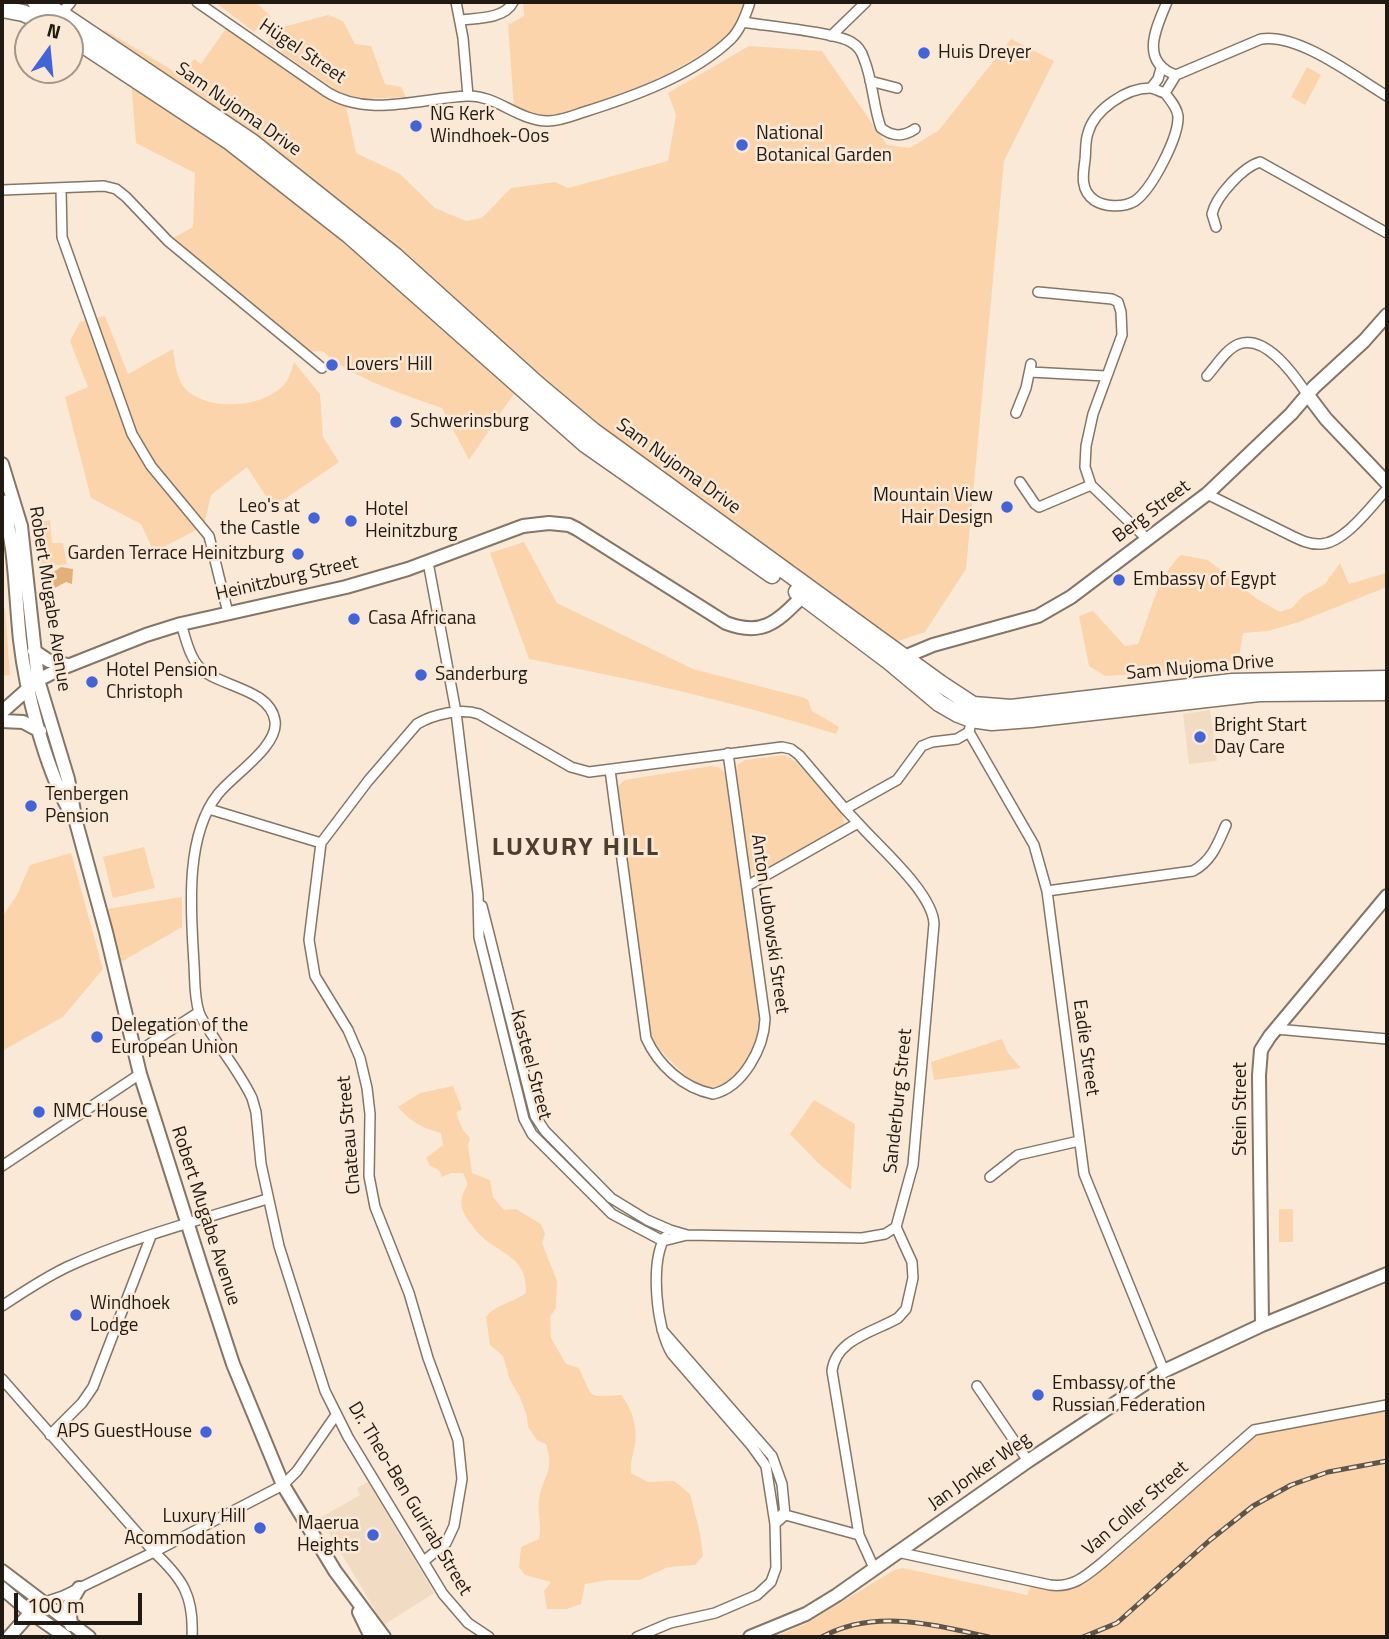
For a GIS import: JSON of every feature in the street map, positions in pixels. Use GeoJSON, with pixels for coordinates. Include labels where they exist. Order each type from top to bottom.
{"type":"FeatureCollection","features":[{"type":"Feature","properties":{"kind":"highway","name":"Sam Nujoma Drive"},"geometry":{"type":"LineString","coordinates":[[36,2],[56,14]]}},
{"type":"Feature","properties":{"kind":"highway","name":"Sam Nujoma Drive"},"geometry":{"type":"LineString","coordinates":[[2,9],[32,14]]}},
{"type":"Feature","properties":{"kind":"highway","name":"Sam Nujoma Drive"},"geometry":{"type":"LineString","coordinates":[[84,32],[253,143],[395,256],[593,431],[897,659],[948,709],[971,719],[992,722],[1259,693],[1387,692]]}},
{"type":"Feature","properties":{"kind":"highway","name":"Sam Nujoma Drive"},"geometry":{"type":"LineString","coordinates":[[84,45],[182,107],[360,244],[585,444],[807,592]]}},
{"type":"Feature","properties":{"kind":"highway","name":"Sam Nujoma Drive"},"geometry":{"type":"LineString","coordinates":[[971,719],[1011,708],[1232,682],[1387,679]]}},
{"type":"Feature","properties":{"kind":"main road","name":"Berg Street"},"geometry":{"type":"LineString","coordinates":[[897,659],[933,645],[1045,613],[1071,597],[1207,494],[1292,414],[1307,394],[1364,341],[1387,315]]}},
{"type":"Feature","properties":{"kind":"main road"},"geometry":{"type":"LineString","coordinates":[[1307,394],[1326,419],[1387,483]]}},
{"type":"Feature","properties":{"kind":"main road","name":"Robert Mugabe Avenue"},"geometry":{"type":"LineString","coordinates":[[2,464],[21,526],[34,651],[33,685],[46,706],[68,779],[76,822],[106,932],[134,1054],[187,1223],[233,1364],[284,1485],[354,1599],[384,1637]]}},
{"type":"Feature","properties":{"kind":"main road","name":"Robert Mugabe Avenue"},"geometry":{"type":"LineString","coordinates":[[2,501],[13,554],[20,637],[33,685],[40,731],[57,782],[76,822]]}},
{"type":"Feature","properties":{"kind":"main road","name":"Heinitzburg Street"},"geometry":{"type":"LineString","coordinates":[[2,712],[33,685],[64,667],[181,624],[346,587],[428,562],[523,526],[569,525],[726,623],[739,628],[750,630],[766,626],[807,592]]}},
{"type":"Feature","properties":{"kind":"main road"},"geometry":{"type":"LineString","coordinates":[[34,651],[49,662],[64,667],[46,706]]}},
{"type":"Feature","properties":{"kind":"main road"},"geometry":{"type":"LineString","coordinates":[[2,721],[23,722],[40,731]]}},
{"type":"Feature","properties":{"kind":"main road","name":"Stein Street"},"geometry":{"type":"LineString","coordinates":[[1262,1325],[1261,1050],[1386,899]]}},
{"type":"Feature","properties":{"kind":"main road","name":"Jan Jonker Weg"},"geometry":{"type":"LineString","coordinates":[[750,1637],[806,1614],[838,1595],[1028,1461],[1164,1371],[1262,1325],[1387,1274]]}},
{"type":"Feature","properties":{"kind":"main road"},"geometry":{"type":"LineString","coordinates":[[2,1571],[45,1605],[69,1631]]}},
{"type":"Feature","properties":{"kind":"main road"},"geometry":{"type":"LineString","coordinates":[[2,1588],[33,1614],[89,1637]]}},
{"type":"Feature","properties":{"kind":"main road"},"geometry":{"type":"LineString","coordinates":[[69,1631],[69,1605],[79,1588]]}},
{"type":"Feature","properties":{"kind":"main road","name":"Robert Mugabe Avenue"},"geometry":{"type":"LineString","coordinates":[[354,1599],[370,1637]]}},
{"type":"Feature","properties":{"kind":"main road"},"geometry":{"type":"LineString","coordinates":[[9,1637],[45,1605]]}},
{"type":"Feature","properties":{"kind":"main road"},"geometry":{"type":"LineString","coordinates":[[18,1637],[33,1614]]}},
{"type":"Feature","properties":{"kind":"street","name":"Hügel Street"},"geometry":{"type":"LineString","coordinates":[[197,2],[327,92],[352,104],[383,105],[468,96]]}},
{"type":"Feature","properties":{"kind":"street"},"geometry":{"type":"LineString","coordinates":[[456,2],[468,96],[480,97],[528,118],[547,121],[624,99],[685,71],[730,40],[743,22],[750,2]]}},
{"type":"Feature","properties":{"kind":"street"},"geometry":{"type":"LineString","coordinates":[[460,20],[500,14],[510,8],[513,2]]}},
{"type":"Feature","properties":{"kind":"street"},"geometry":{"type":"LineString","coordinates":[[831,36],[866,2]]}},
{"type":"Feature","properties":{"kind":"street"},"geometry":{"type":"LineString","coordinates":[[1167,2],[1154,39],[1154,55],[1161,68],[1177,75]]}},
{"type":"Feature","properties":{"kind":"street"},"geometry":{"type":"LineString","coordinates":[[743,22],[847,40],[856,46],[866,62],[881,128],[899,136],[915,129]]}},
{"type":"Feature","properties":{"kind":"street"},"geometry":{"type":"LineString","coordinates":[[1164,93],[1177,75],[1261,39],[1274,37],[1300,44],[1387,96]]}},
{"type":"Feature","properties":{"kind":"street"},"geometry":{"type":"LineString","coordinates":[[1151,88],[1158,79],[1161,68]]}},
{"type":"Feature","properties":{"kind":"street"},"geometry":{"type":"LineString","coordinates":[[870,81],[897,88]]}},
{"type":"Feature","properties":{"kind":"street"},"geometry":{"type":"LineString","coordinates":[[1151,88],[1164,93],[1178,114],[1177,130],[1154,176],[1137,200],[1118,206],[1095,201],[1085,188],[1083,177],[1087,134],[1092,124],[1108,104],[1135,91],[1151,88]]}},
{"type":"Feature","properties":{"kind":"street"},"geometry":{"type":"LineString","coordinates":[[1216,227],[1213,210],[1220,195],[1250,167],[1260,162],[1387,233]]}},
{"type":"Feature","properties":{"kind":"street"},"geometry":{"type":"LineString","coordinates":[[2,190],[104,186],[116,189],[168,242],[322,368]]}},
{"type":"Feature","properties":{"kind":"street"},"geometry":{"type":"LineString","coordinates":[[61,188],[62,237],[132,435],[151,466],[209,536],[228,612]]}},
{"type":"Feature","properties":{"kind":"street"},"geometry":{"type":"LineString","coordinates":[[1038,292],[1117,301],[1121,313],[1122,335],[1093,414],[1086,446],[1085,467],[1091,485],[1147,539]]}},
{"type":"Feature","properties":{"kind":"street"},"geometry":{"type":"LineString","coordinates":[[1208,376],[1232,349],[1249,343],[1276,356],[1296,377],[1307,394]]}},
{"type":"Feature","properties":{"kind":"street"},"geometry":{"type":"LineString","coordinates":[[1016,413],[1030,368],[1106,376]]}},
{"type":"Feature","properties":{"kind":"street"},"geometry":{"type":"LineString","coordinates":[[1020,482],[1040,507],[1091,485]]}},
{"type":"Feature","properties":{"kind":"street"},"geometry":{"type":"LineString","coordinates":[[1207,494],[1303,541],[1321,544],[1331,543],[1342,536],[1387,489]]}},
{"type":"Feature","properties":{"kind":"street","name":"Kasteel Street"},"geometry":{"type":"LineString","coordinates":[[428,562],[456,712],[478,894],[479,937],[528,1129],[612,1214],[663,1241],[687,1235],[862,1238],[886,1234],[896,1227]]}},
{"type":"Feature","properties":{"kind":"street","name":"Dr. Theo-Ben Gurirab Street"},"geometry":{"type":"LineString","coordinates":[[181,624],[189,650],[198,666],[211,676],[253,694],[270,709],[275,720],[273,736],[266,747],[229,782],[209,809],[200,832],[193,871],[192,937],[199,1012],[252,1098],[267,1199],[279,1247],[304,1330],[336,1415],[386,1503],[457,1613],[489,1637]]}},
{"type":"Feature","properties":{"kind":"street"},"geometry":{"type":"LineString","coordinates":[[209,809],[321,843],[368,781],[417,724],[427,719],[468,711],[479,714],[571,767],[589,772],[727,753],[791,749],[845,809],[898,780],[922,746],[957,739],[971,719]]}},
{"type":"Feature","properties":{"kind":"street","name":"Eadie Street"},"geometry":{"type":"LineString","coordinates":[[971,719],[1034,845],[1046,891],[1088,1190],[1164,1371]]}},
{"type":"Feature","properties":{"kind":"street","name":"Anton Lubowski Street"},"geometry":{"type":"LineString","coordinates":[[610,770],[646,1038],[661,1063],[691,1087],[701,1092],[718,1093],[734,1083],[759,1050],[765,1019],[727,753]]}},
{"type":"Feature","properties":{"kind":"street","name":"Sanderburg Street"},"geometry":{"type":"LineString","coordinates":[[845,809],[921,892],[934,916],[914,1165],[896,1227]]}},
{"type":"Feature","properties":{"kind":"street"},"geometry":{"type":"LineString","coordinates":[[747,886],[858,823]]}},
{"type":"Feature","properties":{"kind":"street"},"geometry":{"type":"LineString","coordinates":[[1046,891],[1194,871],[1211,857],[1226,825]]}},
{"type":"Feature","properties":{"kind":"street","name":"Chateau Street"},"geometry":{"type":"LineString","coordinates":[[321,843],[309,940],[312,965],[320,986],[348,1030],[360,1058],[370,1114],[369,1176],[373,1197],[409,1293],[428,1358],[458,1440],[462,1479],[454,1525],[450,1538],[442,1548],[424,1562]]}},
{"type":"Feature","properties":{"kind":"street","name":"Kasteel Street"},"geometry":{"type":"LineString","coordinates":[[478,894],[538,1123],[611,1198],[647,1220],[687,1235]]}},
{"type":"Feature","properties":{"kind":"street"},"geometry":{"type":"LineString","coordinates":[[134,1054],[199,1012]]}},
{"type":"Feature","properties":{"kind":"street"},"geometry":{"type":"LineString","coordinates":[[1276,1029],[1387,1039]]}},
{"type":"Feature","properties":{"kind":"street"},"geometry":{"type":"LineString","coordinates":[[2,1166],[140,1074]]}},
{"type":"Feature","properties":{"kind":"street"},"geometry":{"type":"LineString","coordinates":[[990,1177],[1018,1155],[1079,1140]]}},
{"type":"Feature","properties":{"kind":"street"},"geometry":{"type":"LineString","coordinates":[[2,1306],[69,1266],[187,1223],[267,1199]]}},
{"type":"Feature","properties":{"kind":"street"},"geometry":{"type":"LineString","coordinates":[[874,1568],[859,1535],[832,1371],[838,1350],[898,1318],[906,1309],[913,1266],[896,1227]]}},
{"type":"Feature","properties":{"kind":"street"},"geometry":{"type":"LineString","coordinates":[[637,1637],[670,1623],[715,1613],[751,1598],[771,1582],[776,1568],[775,1524],[769,1475],[762,1460],[672,1354],[661,1329],[656,1293],[663,1241],[670,1230]]}},
{"type":"Feature","properties":{"kind":"street"},"geometry":{"type":"LineString","coordinates":[[50,1435],[82,1403],[93,1387],[151,1236]]}},
{"type":"Feature","properties":{"kind":"street"},"geometry":{"type":"LineString","coordinates":[[661,1329],[772,1456],[782,1484],[785,1515]]}},
{"type":"Feature","properties":{"kind":"street"},"geometry":{"type":"LineString","coordinates":[[3,1384],[154,1552],[177,1574],[186,1588],[191,1607],[192,1637]]}},
{"type":"Feature","properties":{"kind":"street"},"geometry":{"type":"LineString","coordinates":[[977,1386],[1028,1461]]}},
{"type":"Feature","properties":{"kind":"street","name":"Van Coller Street"},"geometry":{"type":"LineString","coordinates":[[897,1552],[1050,1585],[1070,1585],[1103,1562],[1254,1430],[1387,1405]]}},
{"type":"Feature","properties":{"kind":"street"},"geometry":{"type":"LineString","coordinates":[[45,1605],[284,1485],[336,1415]]}},
{"type":"Feature","properties":{"kind":"street"},"geometry":{"type":"LineString","coordinates":[[772,1507],[785,1515],[859,1535]]}},
{"type":"Feature","properties":{"kind":"street"},"geometry":{"type":"LineString","coordinates":[[775,1524],[785,1515]]}},
{"type":"Feature","properties":{"kind":"shaded area"},"geometry":{"type":"Polygon","coordinates":[[[215,2],[256,2],[271,17],[254,32],[215,2]]]}},
{"type":"Feature","properties":{"kind":"shaded area"},"geometry":{"type":"Polygon","coordinates":[[[523,2],[745,2],[737,22],[728,34],[709,49],[664,76],[585,110],[544,117],[514,107],[508,25],[524,16],[523,2]]]}},
{"type":"Feature","properties":{"kind":"shaded area"},"geometry":{"type":"Polygon","coordinates":[[[328,15],[343,21],[355,44],[371,46],[385,84],[401,87],[406,97],[355,99],[336,90],[267,42],[283,27],[328,15]]]}},
{"type":"Feature","properties":{"kind":"shaded area"},"geometry":{"type":"Polygon","coordinates":[[[229,24],[345,101],[356,153],[400,174],[435,208],[466,221],[482,218],[511,188],[555,182],[568,188],[668,161],[676,115],[668,93],[749,46],[822,51],[887,145],[910,148],[939,130],[1011,39],[1054,61],[1004,161],[966,569],[925,632],[898,641],[638,459],[102,36],[105,30],[182,76],[194,59],[201,64],[229,24]]]}},
{"type":"Feature","properties":{"kind":"shaded area"},"geometry":{"type":"Polygon","coordinates":[[[1307,67],[1321,75],[1305,105],[1291,97],[1307,67]]]}},
{"type":"Feature","properties":{"kind":"shaded area"},"geometry":{"type":"Polygon","coordinates":[[[131,80],[221,139],[519,386],[469,460],[442,408],[364,378],[322,351],[300,352],[168,241],[193,227],[195,173],[136,143],[131,80]]]}},
{"type":"Feature","properties":{"kind":"shaded area"},"geometry":{"type":"Polygon","coordinates":[[[105,316],[128,374],[173,349],[177,373],[183,386],[192,395],[205,401],[235,404],[265,398],[286,382],[294,362],[320,394],[323,437],[339,462],[273,507],[247,467],[211,495],[204,526],[154,552],[141,524],[91,498],[65,397],[88,387],[70,341],[80,322],[105,316]]]}},
{"type":"Feature","properties":{"kind":"shaded area"},"geometry":{"type":"Polygon","coordinates":[[[50,520],[52,543],[63,543],[67,564],[41,567],[37,523],[50,520]]]}},
{"type":"Feature","properties":{"kind":"shaded area"},"geometry":{"type":"Polygon","coordinates":[[[524,542],[557,603],[693,669],[805,698],[812,711],[839,727],[836,734],[684,692],[529,659],[490,553],[524,542]]]}},
{"type":"Feature","properties":{"kind":"shaded area"},"geometry":{"type":"Polygon","coordinates":[[[1181,555],[1208,560],[1257,599],[1280,612],[1292,608],[1303,596],[1325,584],[1340,563],[1349,584],[1386,573],[1387,587],[1299,622],[1268,631],[1243,633],[1239,658],[1201,670],[1105,676],[1089,666],[1079,616],[1093,611],[1125,646],[1138,644],[1160,585],[1181,555]]]}},
{"type":"Feature","properties":{"kind":"shaded area"},"geometry":{"type":"Polygon","coordinates":[[[61,567],[73,569],[72,584],[66,582],[50,588],[48,580],[61,567]]]}},
{"type":"Feature","properties":{"kind":"shaded area"},"geometry":{"type":"Polygon","coordinates":[[[5,608],[10,675],[2,676],[2,609],[5,608]]]}},
{"type":"Feature","properties":{"kind":"shaded area","name":"Bright Start Day Care"},"geometry":{"type":"Polygon","coordinates":[[[1210,710],[1217,761],[1189,764],[1183,714],[1210,710]]]}},
{"type":"Feature","properties":{"kind":"shaded area"},"geometry":{"type":"Polygon","coordinates":[[[785,755],[796,762],[843,815],[844,823],[839,830],[764,874],[756,875],[750,870],[737,765],[745,760],[785,755]]]}},
{"type":"Feature","properties":{"kind":"shaded area"},"geometry":{"type":"Polygon","coordinates":[[[719,767],[725,773],[761,1020],[757,1042],[744,1065],[723,1084],[707,1087],[690,1079],[666,1057],[655,1043],[648,1026],[618,792],[619,785],[625,780],[719,767]]]}},
{"type":"Feature","properties":{"kind":"shaded area"},"geometry":{"type":"Polygon","coordinates":[[[144,847],[155,888],[113,898],[103,857],[144,847]]]}},
{"type":"Feature","properties":{"kind":"shaded area"},"geometry":{"type":"Polygon","coordinates":[[[71,853],[103,969],[63,1017],[2,1051],[2,917],[17,895],[30,865],[71,853]]]}},
{"type":"Feature","properties":{"kind":"shaded area"},"geometry":{"type":"Polygon","coordinates":[[[182,897],[182,927],[121,962],[107,909],[182,897]]]}},
{"type":"Feature","properties":{"kind":"shaded area"},"geometry":{"type":"Polygon","coordinates":[[[1002,1039],[1008,1053],[1021,1068],[934,1080],[931,1062],[1002,1039]]]}},
{"type":"Feature","properties":{"kind":"shaded area"},"geometry":{"type":"Polygon","coordinates":[[[453,1086],[462,1109],[456,1113],[463,1130],[470,1138],[468,1146],[472,1173],[490,1180],[493,1197],[504,1210],[516,1209],[541,1224],[545,1234],[542,1243],[557,1281],[556,1308],[550,1317],[551,1338],[566,1364],[579,1368],[592,1394],[621,1395],[628,1406],[636,1431],[631,1473],[648,1482],[674,1481],[690,1494],[703,1556],[695,1565],[668,1567],[640,1580],[609,1580],[585,1584],[581,1604],[567,1609],[547,1609],[544,1591],[551,1582],[525,1575],[519,1567],[521,1547],[539,1539],[539,1499],[549,1461],[546,1444],[537,1440],[528,1427],[527,1416],[510,1380],[503,1356],[490,1345],[486,1317],[495,1309],[526,1293],[525,1280],[522,1269],[516,1262],[482,1237],[467,1218],[461,1202],[467,1184],[463,1173],[451,1173],[442,1177],[439,1170],[430,1166],[426,1158],[443,1145],[441,1133],[417,1124],[398,1107],[420,1093],[453,1086]]]}},
{"type":"Feature","properties":{"kind":"shaded area"},"geometry":{"type":"Polygon","coordinates":[[[814,1100],[855,1124],[851,1190],[818,1163],[790,1134],[814,1100]]]}},
{"type":"Feature","properties":{"kind":"shaded area"},"geometry":{"type":"Polygon","coordinates":[[[1279,1209],[1293,1209],[1293,1242],[1279,1242],[1279,1209]]]}},
{"type":"Feature","properties":{"kind":"shaded area"},"geometry":{"type":"Polygon","coordinates":[[[1387,1405],[1387,1637],[774,1637],[806,1624],[894,1570],[903,1568],[1027,1595],[1033,1581],[1070,1585],[1246,1436],[1387,1405]]]}},
{"type":"Feature","properties":{"kind":"shaded area","name":"Maerua Heights"},"geometry":{"type":"Polygon","coordinates":[[[368,1482],[434,1593],[384,1625],[320,1518],[360,1495],[357,1488],[368,1482]]]}},
{"type":"Feature","properties":{"kind":"railway"},"geometry":{"type":"LineString","coordinates":[[1083,1637],[1117,1623],[1210,1540],[1253,1506],[1291,1485],[1328,1472],[1387,1461]]}},
{"type":"Feature","properties":{"kind":"railway"},"geometry":{"type":"LineString","coordinates":[[822,1637],[842,1628],[884,1621],[926,1624],[989,1637]]}},
{"type":"Feature","properties":{"kind":"place","name":"Huis Dreyer"},"geometry":{"type":"Point","coordinates":[924,53]}},
{"type":"Feature","properties":{"kind":"place","name":"NG Kerk Windhoek-Oos"},"geometry":{"type":"Point","coordinates":[416,126]}},
{"type":"Feature","properties":{"kind":"place","name":"National Botanical Garden"},"geometry":{"type":"Point","coordinates":[742,145]}},
{"type":"Feature","properties":{"kind":"place","name":"Lovers' Hill"},"geometry":{"type":"Point","coordinates":[332,365]}},
{"type":"Feature","properties":{"kind":"place","name":"Schwerinsburg"},"geometry":{"type":"Point","coordinates":[396,422]}},
{"type":"Feature","properties":{"kind":"place","name":"Mountain View Hair Design"},"geometry":{"type":"Point","coordinates":[1007,507]}},
{"type":"Feature","properties":{"kind":"place","name":"Leo's at the Castle"},"geometry":{"type":"Point","coordinates":[314,518]}},
{"type":"Feature","properties":{"kind":"place","name":"Hotel Heinitzburg"},"geometry":{"type":"Point","coordinates":[351,521]}},
{"type":"Feature","properties":{"kind":"place","name":"Garden Terrace Heinitzburg"},"geometry":{"type":"Point","coordinates":[298,554]}},
{"type":"Feature","properties":{"kind":"place","name":"Embassy of Egypt"},"geometry":{"type":"Point","coordinates":[1119,580]}},
{"type":"Feature","properties":{"kind":"place","name":"Casa Africana"},"geometry":{"type":"Point","coordinates":[354,619]}},
{"type":"Feature","properties":{"kind":"place","name":"Sanderburg"},"geometry":{"type":"Point","coordinates":[421,675]}},
{"type":"Feature","properties":{"kind":"place","name":"Hotel Pension Christoph"},"geometry":{"type":"Point","coordinates":[92,682]}},
{"type":"Feature","properties":{"kind":"place","name":"Bright Start Day Care"},"geometry":{"type":"Point","coordinates":[1200,737]}},
{"type":"Feature","properties":{"kind":"place","name":"Tenbergen Pension"},"geometry":{"type":"Point","coordinates":[31,806]}},
{"type":"Feature","properties":{"kind":"place","name":"Delegation of the European Union"},"geometry":{"type":"Point","coordinates":[97,1037]}},
{"type":"Feature","properties":{"kind":"place","name":"NMC House"},"geometry":{"type":"Point","coordinates":[39,1112]}},
{"type":"Feature","properties":{"kind":"place","name":"Windhoek Lodge"},"geometry":{"type":"Point","coordinates":[76,1315]}},
{"type":"Feature","properties":{"kind":"place","name":"Embassy of the Russian Federation"},"geometry":{"type":"Point","coordinates":[1038,1395]}},
{"type":"Feature","properties":{"kind":"place","name":"APS GuestHouse"},"geometry":{"type":"Point","coordinates":[206,1432]}},
{"type":"Feature","properties":{"kind":"place","name":"Luxury Hill Acommodation"},"geometry":{"type":"Point","coordinates":[260,1528]}},
{"type":"Feature","properties":{"kind":"place","name":"Maerua Heights"},"geometry":{"type":"Point","coordinates":[373,1535]}},
{"type":"Feature","properties":{"kind":"district","name":"LUXURY HILL"},"geometry":{"type":"Point","coordinates":[576,849]}}]}
